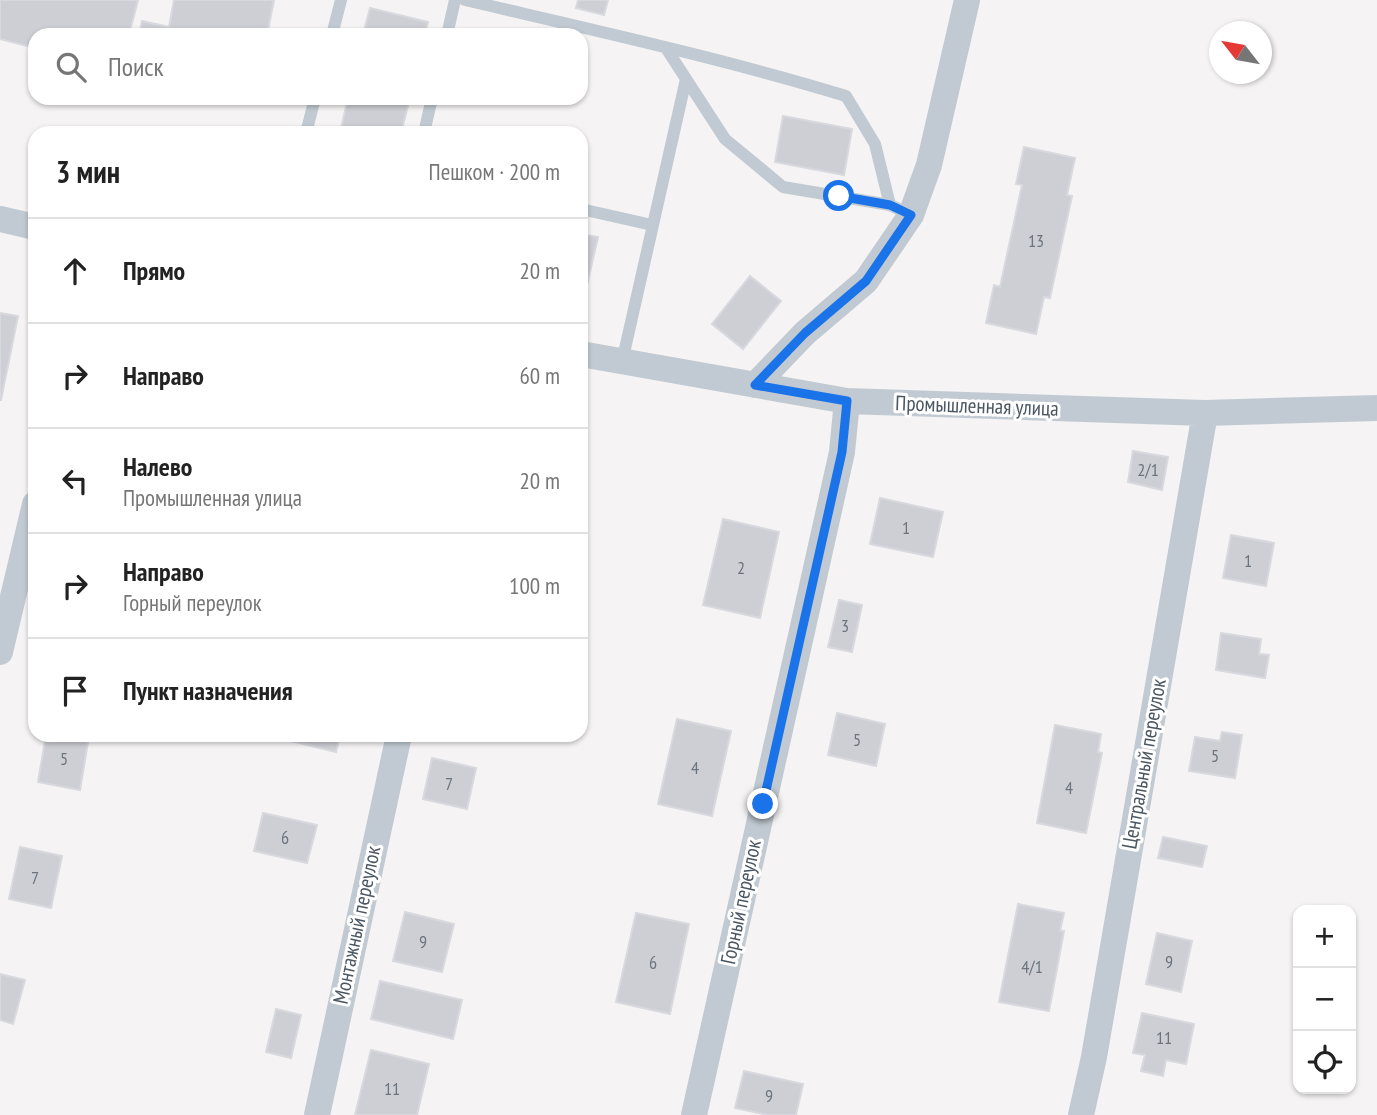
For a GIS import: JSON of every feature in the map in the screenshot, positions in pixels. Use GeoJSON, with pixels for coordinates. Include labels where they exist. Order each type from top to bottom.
{"type":"FeatureCollection","features":[{"type":"Feature","properties":{"kind":"street"},"geometry":{"type":"LineString","coordinates":[[755,385],[805,333],[866,281],[900,210],[929,165],[968,0]]}},
{"type":"Feature","properties":{"kind":"street"},"geometry":{"type":"LineString","coordinates":[[0,219],[28,225]]}},
{"type":"Feature","properties":{"kind":"street","name":"Промышленная улица"},"geometry":{"type":"LineString","coordinates":[[588,355],[847,401],[1205,413],[1377,408]]}},
{"type":"Feature","properties":{"kind":"street","name":"Горный переулок"},"geometry":{"type":"LineString","coordinates":[[694,1115],[842,452],[847,401]]}},
{"type":"Feature","properties":{"kind":"street","name":"Центральный переулок"},"geometry":{"type":"LineString","coordinates":[[1081,1115],[1094,1057],[1205,413]]}},
{"type":"Feature","properties":{"kind":"street"},"geometry":{"type":"LineString","coordinates":[[0,652],[28,534]]}},
{"type":"Feature","properties":{"kind":"street","name":"Монтажный переулок"},"geometry":{"type":"LineString","coordinates":[[317,1115],[397,742]]}},
{"type":"Feature","properties":{"kind":"lane"},"geometry":{"type":"LineString","coordinates":[[334,28],[341,0]]}},
{"type":"Feature","properties":{"kind":"lane"},"geometry":{"type":"LineString","coordinates":[[449,28],[455,0]]}},
{"type":"Feature","properties":{"kind":"lane"},"geometry":{"type":"LineString","coordinates":[[465,0],[585,28]]}},
{"type":"Feature","properties":{"kind":"lane"},"geometry":{"type":"LineString","coordinates":[[588,29],[846,96],[875,144],[900,210]]}},
{"type":"Feature","properties":{"kind":"lane"},"geometry":{"type":"LineString","coordinates":[[666,48],[724,139],[783,187],[900,210]]}},
{"type":"Feature","properties":{"kind":"lane"},"geometry":{"type":"LineString","coordinates":[[622,362],[686,79]]}},
{"type":"Feature","properties":{"kind":"lane"},"geometry":{"type":"LineString","coordinates":[[308,126],[313,105]]}},
{"type":"Feature","properties":{"kind":"lane"},"geometry":{"type":"LineString","coordinates":[[426,126],[430,105]]}},
{"type":"Feature","properties":{"kind":"lane"},"geometry":{"type":"LineString","coordinates":[[588,211],[652,225]]}},
{"type":"Feature","properties":{"kind":"building"},"geometry":{"type":"Polygon","coordinates":[[[0,0],[138,0],[131,28],[28,28],[28,46],[0,39],[0,0]]]}},
{"type":"Feature","properties":{"kind":"building"},"geometry":{"type":"Polygon","coordinates":[[[174,0],[274,0],[268,28],[140,28],[142,21],[169,27],[174,0]]]}},
{"type":"Feature","properties":{"kind":"building"},"geometry":{"type":"Polygon","coordinates":[[[578,0],[608,0],[604,15],[576,8],[578,0]]]}},
{"type":"Feature","properties":{"kind":"building"},"geometry":{"type":"Polygon","coordinates":[[[370,8],[428,22],[427,28],[365,28],[370,8]]]}},
{"type":"Feature","properties":{"kind":"building"},"geometry":{"type":"Polygon","coordinates":[[[346,105],[408,105],[403,126],[342,126],[346,105]]]}},
{"type":"Feature","properties":{"kind":"building"},"geometry":{"type":"Polygon","coordinates":[[[783,116],[852,129],[844,175],[775,162],[783,116]]]}},
{"type":"Feature","properties":{"kind":"building"},"geometry":{"type":"Polygon","coordinates":[[[1024,147],[1075,158],[1067,195],[1072,196],[1050,298],[1044,297],[1036,334],[986,323],[994,285],[1000,287],[1022,185],[1016,184],[1024,147]]]}},
{"type":"Feature","properties":{"kind":"building"},"geometry":{"type":"Polygon","coordinates":[[[588,235],[598,237],[588,280],[588,235]]]}},
{"type":"Feature","properties":{"kind":"building"},"geometry":{"type":"Polygon","coordinates":[[[750,276],[781,301],[743,349],[712,324],[750,276]]]}},
{"type":"Feature","properties":{"kind":"building"},"geometry":{"type":"Polygon","coordinates":[[[0,313],[18,316],[1,400],[0,400],[0,313]]]}},
{"type":"Feature","properties":{"kind":"building"},"geometry":{"type":"Polygon","coordinates":[[[1133,451],[1168,457],[1162,490],[1128,482],[1133,451]]]}},
{"type":"Feature","properties":{"kind":"building"},"geometry":{"type":"Polygon","coordinates":[[[880,498],[943,512],[933,557],[870,544],[880,498]]]}},
{"type":"Feature","properties":{"kind":"building"},"geometry":{"type":"Polygon","coordinates":[[[723,519],[779,532],[760,618],[703,605],[723,519]]]}},
{"type":"Feature","properties":{"kind":"building"},"geometry":{"type":"Polygon","coordinates":[[[1231,535],[1274,543],[1266,586],[1223,578],[1231,535]]]}},
{"type":"Feature","properties":{"kind":"building"},"geometry":{"type":"Polygon","coordinates":[[[839,600],[862,605],[852,652],[828,647],[839,600]]]}},
{"type":"Feature","properties":{"kind":"building"},"geometry":{"type":"Polygon","coordinates":[[[1221,633],[1261,639],[1259,654],[1269,655],[1265,678],[1216,670],[1221,633]]]}},
{"type":"Feature","properties":{"kind":"building"},"geometry":{"type":"Polygon","coordinates":[[[837,713],[885,724],[876,766],[828,755],[837,713]]]}},
{"type":"Feature","properties":{"kind":"building"},"geometry":{"type":"Polygon","coordinates":[[[677,719],[731,731],[712,816],[658,804],[677,719]]]}},
{"type":"Feature","properties":{"kind":"building"},"geometry":{"type":"Polygon","coordinates":[[[1055,725],[1101,734],[1098,752],[1102,753],[1086,833],[1037,823],[1055,725]]]}},
{"type":"Feature","properties":{"kind":"building"},"geometry":{"type":"Polygon","coordinates":[[[1222,732],[1242,735],[1235,778],[1189,771],[1195,737],[1220,741],[1222,732]]]}},
{"type":"Feature","properties":{"kind":"building"},"geometry":{"type":"Polygon","coordinates":[[[45,742],[88,742],[80,790],[38,782],[45,742]]]}},
{"type":"Feature","properties":{"kind":"building"},"geometry":{"type":"Polygon","coordinates":[[[295,742],[338,742],[336,752],[295,742]]]}},
{"type":"Feature","properties":{"kind":"building"},"geometry":{"type":"Polygon","coordinates":[[[432,758],[476,768],[467,809],[423,799],[432,758]]]}},
{"type":"Feature","properties":{"kind":"building"},"geometry":{"type":"Polygon","coordinates":[[[263,813],[317,825],[307,863],[254,851],[263,813]]]}},
{"type":"Feature","properties":{"kind":"building"},"geometry":{"type":"Polygon","coordinates":[[[1163,837],[1207,846],[1202,867],[1158,858],[1163,837]]]}},
{"type":"Feature","properties":{"kind":"building"},"geometry":{"type":"Polygon","coordinates":[[[20,847],[62,856],[51,908],[9,899],[20,847]]]}},
{"type":"Feature","properties":{"kind":"building"},"geometry":{"type":"Polygon","coordinates":[[[1018,904],[1064,913],[1060,931],[1064,931],[1049,1011],[999,1002],[1018,904]]]}},
{"type":"Feature","properties":{"kind":"building"},"geometry":{"type":"Polygon","coordinates":[[[405,912],[454,924],[442,972],[393,961],[405,912]]]}},
{"type":"Feature","properties":{"kind":"building"},"geometry":{"type":"Polygon","coordinates":[[[636,913],[689,924],[670,1014],[616,1002],[636,913]]]}},
{"type":"Feature","properties":{"kind":"building"},"geometry":{"type":"Polygon","coordinates":[[[1157,933],[1192,941],[1181,992],[1146,984],[1157,933]]]}},
{"type":"Feature","properties":{"kind":"building"},"geometry":{"type":"Polygon","coordinates":[[[0,974],[25,980],[13,1024],[0,1020],[0,974]]]}},
{"type":"Feature","properties":{"kind":"building"},"geometry":{"type":"Polygon","coordinates":[[[380,981],[462,1000],[453,1039],[371,1019],[380,981]]]}},
{"type":"Feature","properties":{"kind":"building"},"geometry":{"type":"Polygon","coordinates":[[[276,1009],[301,1015],[291,1058],[266,1052],[276,1009]]]}},
{"type":"Feature","properties":{"kind":"building"},"geometry":{"type":"Polygon","coordinates":[[[1142,1013],[1194,1024],[1186,1064],[1166,1060],[1163,1076],[1141,1071],[1145,1055],[1133,1053],[1142,1013]]]}},
{"type":"Feature","properties":{"kind":"building"},"geometry":{"type":"Polygon","coordinates":[[[371,1050],[429,1064],[417,1115],[355,1115],[371,1050]]]}},
{"type":"Feature","properties":{"kind":"building"},"geometry":{"type":"Polygon","coordinates":[[[744,1071],[803,1084],[796,1115],[768,1115],[735,1108],[744,1071]]]}},
{"type":"Feature","properties":{"kind":"route"},"geometry":{"type":"LineString","coordinates":[[763,804],[842,452],[847,401],[755,385],[805,333],[866,281],[911,215],[890,205],[839,196]]}}]}
